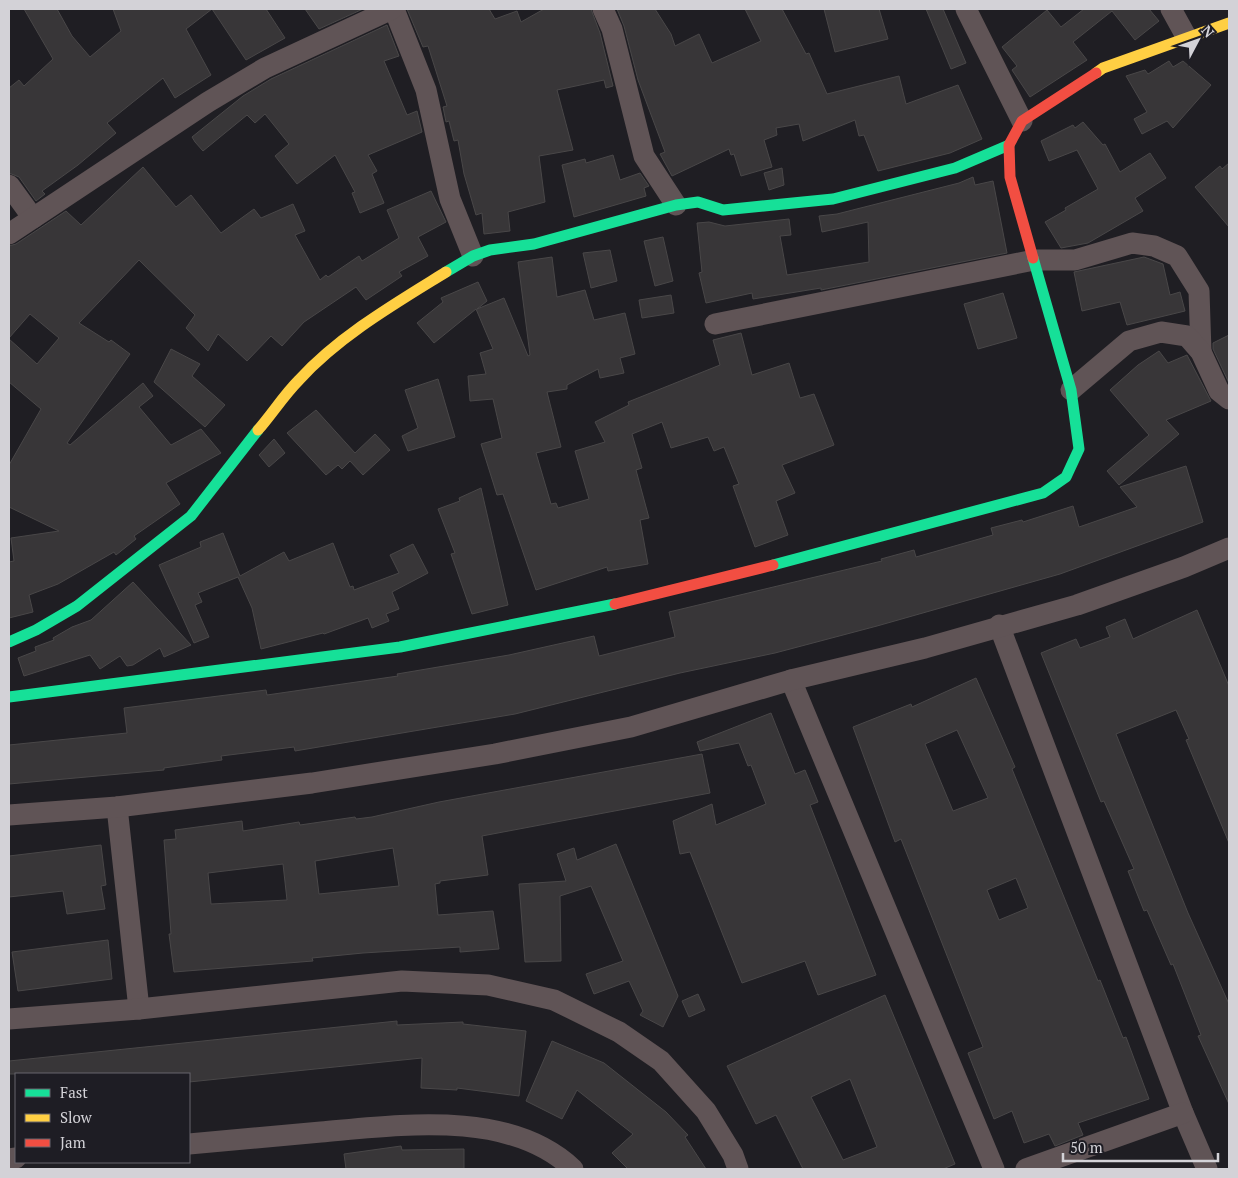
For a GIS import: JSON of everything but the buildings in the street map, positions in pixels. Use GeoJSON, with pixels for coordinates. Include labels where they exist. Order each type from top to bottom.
{"type":"FeatureCollection","features":[{"type":"Feature","properties":{"kind":"street"},"geometry":{"type":"LineString","coordinates":[[9,234],[208,102],[265,68],[393,9],[426,90],[450,199],[473,256]]}},
{"type":"Feature","properties":{"kind":"street"},"geometry":{"type":"LineString","coordinates":[[603,9],[612,29],[644,156],[676,205]]}},
{"type":"Feature","properties":{"kind":"street"},"geometry":{"type":"LineString","coordinates":[[966,9],[1022,121]]}},
{"type":"Feature","properties":{"kind":"street"},"geometry":{"type":"LineString","coordinates":[[1171,9],[1187,38]]}},
{"type":"Feature","properties":{"kind":"street"},"geometry":{"type":"LineString","coordinates":[[9,697],[400,647],[602,607],[814,554],[1043,492],[1066,477],[1078,449],[1071,390],[1010,177],[1009,145],[1022,121],[1103,68],[1187,38],[1225,29]]}},
{"type":"Feature","properties":{"kind":"street"},"geometry":{"type":"LineString","coordinates":[[9,642],[36,630],[77,606],[191,516],[299,379],[344,340],[388,308],[473,256],[490,250],[534,244],[582,232],[676,205],[698,202],[723,210],[833,198],[954,168],[1009,145]]}},
{"type":"Feature","properties":{"kind":"street"},"geometry":{"type":"LineString","coordinates":[[9,185],[33,218]]}},
{"type":"Feature","properties":{"kind":"street"},"geometry":{"type":"LineString","coordinates":[[715,324],[1034,260],[1076,260],[1132,243],[1154,246],[1177,256],[1199,291],[1201,352]]}},
{"type":"Feature","properties":{"kind":"street"},"geometry":{"type":"LineString","coordinates":[[1071,390],[1129,341],[1161,332],[1187,336],[1201,352],[1219,391],[1229,399]]}},
{"type":"Feature","properties":{"kind":"street"},"geometry":{"type":"LineString","coordinates":[[9,815],[117,807],[312,783],[495,754],[631,727],[791,680],[925,648],[1077,605],[1184,567],[1229,548]]}},
{"type":"Feature","properties":{"kind":"street"},"geometry":{"type":"LineString","coordinates":[[999,626],[1184,1114],[1207,1169]]}},
{"type":"Feature","properties":{"kind":"street"},"geometry":{"type":"LineString","coordinates":[[791,680],[994,1169]]}},
{"type":"Feature","properties":{"kind":"street"},"geometry":{"type":"LineString","coordinates":[[117,807],[139,1009]]}},
{"type":"Feature","properties":{"kind":"street"},"geometry":{"type":"LineString","coordinates":[[9,1019],[139,1009],[402,981],[488,985],[554,1000],[619,1032],[661,1061],[706,1111],[733,1155],[738,1169]]}},
{"type":"Feature","properties":{"kind":"street"},"geometry":{"type":"LineString","coordinates":[[1026,1169],[1184,1114]]}},
{"type":"Feature","properties":{"kind":"street"},"geometry":{"type":"LineString","coordinates":[[190,1144],[393,1126],[453,1125],[496,1131],[533,1143],[573,1169]]}},
{"type":"Feature","properties":{"kind":"traffic: fast"},"geometry":{"type":"LineString","coordinates":[[446,272],[473,256],[490,250],[534,244],[676,205],[698,202],[723,210],[833,199],[955,168],[1009,145]]}},
{"type":"Feature","properties":{"kind":"traffic: fast"},"geometry":{"type":"LineString","coordinates":[[773,565],[1043,493],[1066,477],[1079,449],[1071,390],[1033,258]]}},
{"type":"Feature","properties":{"kind":"traffic: fast"},"geometry":{"type":"LineString","coordinates":[[9,642],[36,630],[77,606],[191,516],[258,430]]}},
{"type":"Feature","properties":{"kind":"traffic: fast"},"geometry":{"type":"LineString","coordinates":[[9,697],[400,647],[615,604]]}},
{"type":"Feature","properties":{"kind":"traffic: slow"},"geometry":{"type":"LineString","coordinates":[[1096,73],[1103,68],[1229,23]]}},
{"type":"Feature","properties":{"kind":"traffic: slow"},"geometry":{"type":"LineString","coordinates":[[258,430],[294,386],[332,349],[369,321],[446,272]]}},
{"type":"Feature","properties":{"kind":"traffic: jam"},"geometry":{"type":"LineString","coordinates":[[1033,258],[1010,177],[1009,145],[1022,121],[1096,73]]}},
{"type":"Feature","properties":{"kind":"traffic: jam"},"geometry":{"type":"LineString","coordinates":[[615,604],[773,565]]}}]}
